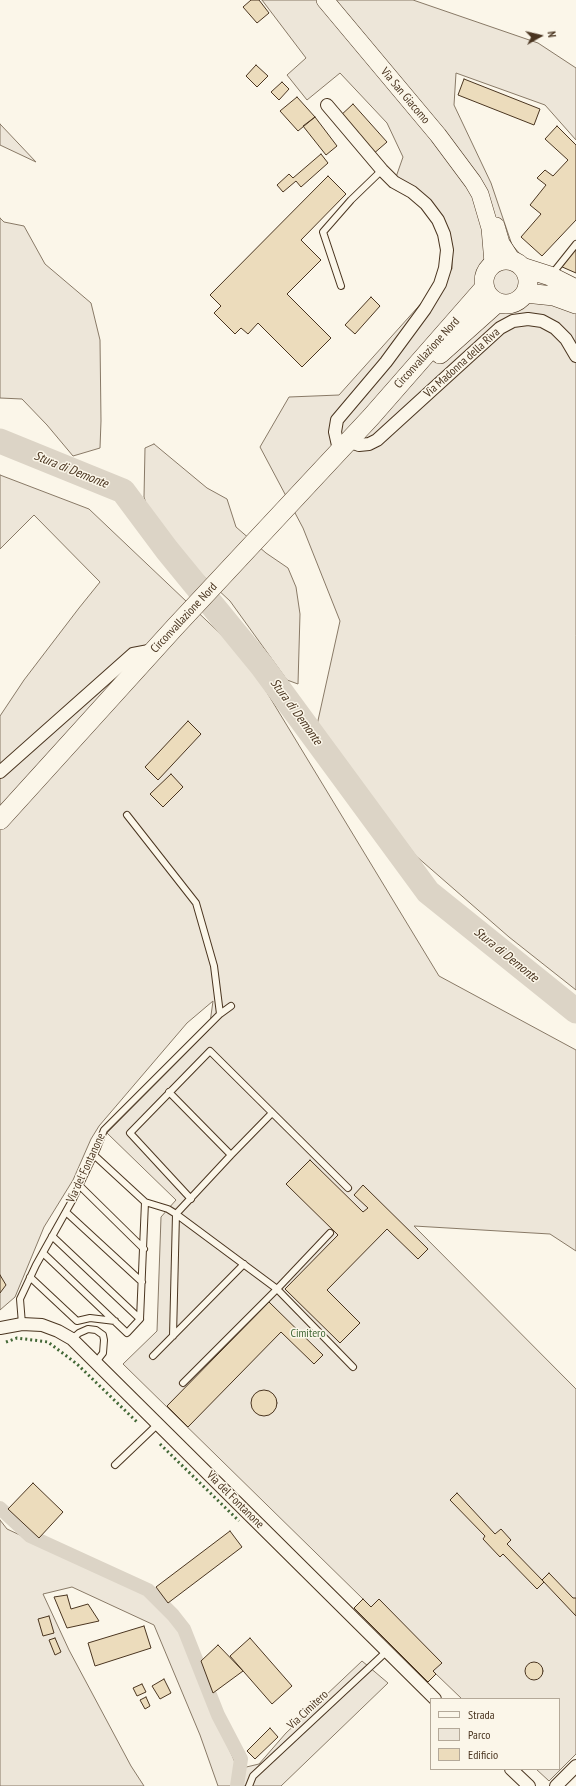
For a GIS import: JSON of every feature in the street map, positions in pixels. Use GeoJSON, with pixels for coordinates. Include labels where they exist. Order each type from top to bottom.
{"type":"FeatureCollection","features":[{"type":"Feature","properties":{"kind":"main road","name":"Via San Giacomo"},"geometry":{"type":"LineString","coordinates":[[325,0],[438,135],[480,194],[487,200],[501,243],[517,264]]}},
{"type":"Feature","properties":{"kind":"main road","name":"Via San Giacomo"},"geometry":{"type":"LineString","coordinates":[[480,194],[490,228],[493,263]]}},
{"type":"Feature","properties":{"kind":"main road"},"geometry":{"type":"LineString","coordinates":[[576,289],[550,276],[506,259],[493,263],[484,274],[484,288],[487,294],[498,303],[504,305],[516,302],[528,293],[554,296],[576,304]]}},
{"type":"Feature","properties":{"kind":"main road"},"geometry":{"type":"LineString","coordinates":[[517,264],[528,279],[528,293]]}},
{"type":"Feature","properties":{"kind":"main road","name":"Circonvallazione Nord"},"geometry":{"type":"LineString","coordinates":[[0,820],[175,627],[371,417],[484,288]]}},
{"type":"Feature","properties":{"kind":"main road","name":"Circonvallazione Nord"},"geometry":{"type":"LineString","coordinates":[[371,417],[498,303]]}},
{"type":"Feature","properties":{"kind":"street"},"geometry":{"type":"LineString","coordinates":[[327,105],[382,170],[394,182],[412,192],[426,204],[438,220],[444,234],[447,250],[446,268],[440,284],[425,309],[386,362],[337,420],[335,432],[344,446]]}},
{"type":"Feature","properties":{"kind":"street"},"geometry":{"type":"LineString","coordinates":[[528,293],[542,287],[550,276]]}},
{"type":"Feature","properties":{"kind":"street","name":"Via Madonna della Riva"},"geometry":{"type":"LineString","coordinates":[[344,446],[369,444],[377,440],[500,328],[513,321],[528,319],[542,321],[555,328],[566,339],[576,356]]}},
{"type":"Feature","properties":{"kind":"street"},"geometry":{"type":"LineString","coordinates":[[0,772],[133,654],[155,650]]}},
{"type":"Feature","properties":{"kind":"street","name":"Via del Fontanone"},"geometry":{"type":"LineString","coordinates":[[0,1328],[22,1324],[42,1326],[58,1330],[72,1339],[434,1698]]}},
{"type":"Feature","properties":{"kind":"street"},"geometry":{"type":"LineString","coordinates":[[556,1786],[576,1766]]}},
{"type":"Feature","properties":{"kind":"street"},"geometry":{"type":"LineString","coordinates":[[512,1770],[529,1786]]}},
{"type":"Feature","properties":{"kind":"lane"},"geometry":{"type":"LineString","coordinates":[[341,286],[323,232],[351,200],[382,170]]}},
{"type":"Feature","properties":{"kind":"lane"},"geometry":{"type":"LineString","coordinates":[[550,276],[576,244]]}},
{"type":"Feature","properties":{"kind":"lane"},"geometry":{"type":"LineString","coordinates":[[127,815],[196,903],[214,966],[220,1014]]}},
{"type":"Feature","properties":{"kind":"lane","name":"Via del Fontanone"},"geometry":{"type":"LineString","coordinates":[[22,1324],[20,1299],[30,1277],[80,1186],[104,1130],[220,1014],[231,1006]]}},
{"type":"Feature","properties":{"kind":"lane"},"geometry":{"type":"LineString","coordinates":[[190,1198],[130,1133],[210,1051],[348,1188]]}},
{"type":"Feature","properties":{"kind":"lane"},"geometry":{"type":"LineString","coordinates":[[169,1092],[231,1155]]}},
{"type":"Feature","properties":{"kind":"lane"},"geometry":{"type":"LineString","coordinates":[[173,1336],[176,1214],[272,1113]]}},
{"type":"Feature","properties":{"kind":"lane"},"geometry":{"type":"LineString","coordinates":[[94,1155],[145,1202],[168,1209],[176,1214],[277,1289],[353,1367]]}},
{"type":"Feature","properties":{"kind":"lane"},"geometry":{"type":"LineString","coordinates":[[80,1186],[144,1249]]}},
{"type":"Feature","properties":{"kind":"lane"},"geometry":{"type":"LineString","coordinates":[[43,1253],[127,1333],[140,1319],[145,1202]]}},
{"type":"Feature","properties":{"kind":"lane"},"geometry":{"type":"LineString","coordinates":[[66,1212],[142,1282]]}},
{"type":"Feature","properties":{"kind":"lane"},"geometry":{"type":"LineString","coordinates":[[183,1383],[277,1289],[330,1233]]}},
{"type":"Feature","properties":{"kind":"lane"},"geometry":{"type":"LineString","coordinates":[[52,1236],[140,1319]]}},
{"type":"Feature","properties":{"kind":"lane"},"geometry":{"type":"LineString","coordinates":[[153,1356],[244,1264]]}},
{"type":"Feature","properties":{"kind":"lane"},"geometry":{"type":"LineString","coordinates":[[30,1277],[77,1321],[90,1318],[115,1321]]}},
{"type":"Feature","properties":{"kind":"lane"},"geometry":{"type":"LineString","coordinates":[[72,1339],[79,1333],[88,1329],[96,1330],[103,1335],[103,1353],[96,1362]]}},
{"type":"Feature","properties":{"kind":"lane"},"geometry":{"type":"LineString","coordinates":[[115,1466],[158,1424]]}},
{"type":"Feature","properties":{"kind":"lane","name":"Via Cimitero"},"geometry":{"type":"LineString","coordinates":[[249,1786],[253,1776],[386,1652]]}},
{"type":"Feature","properties":{"kind":"green space"},"geometry":{"type":"Polygon","coordinates":[[[262,0],[413,0],[538,43],[576,68],[576,140],[545,105],[456,73],[454,105],[491,183],[512,245],[528,263],[576,281],[576,990],[509,937],[416,856],[317,725],[340,621],[303,528],[260,447],[289,397],[339,395],[452,269],[452,244],[439,214],[396,177],[403,157],[387,123],[340,73],[307,100],[287,75],[306,58],[262,0]]]}},
{"type":"Feature","properties":{"kind":"green space"},"geometry":{"type":"Polygon","coordinates":[[[0,124],[36,162],[0,145],[0,124]]]}},
{"type":"Feature","properties":{"kind":"green space"},"geometry":{"type":"Polygon","coordinates":[[[0,218],[4,222],[24,226],[45,264],[91,303],[100,340],[100,448],[73,456],[47,425],[22,399],[0,398],[0,218]]]}},
{"type":"Feature","properties":{"kind":"green space"},"geometry":{"type":"Polygon","coordinates":[[[154,444],[207,488],[227,499],[236,527],[266,553],[288,568],[296,587],[300,614],[298,684],[287,680],[230,601],[185,559],[150,516],[144,497],[145,448],[154,444]]]}},
{"type":"Feature","properties":{"kind":"green space","name":"Cimitero"},"geometry":{"type":"Polygon","coordinates":[[[0,475],[89,509],[246,658],[439,976],[576,1050],[576,1251],[550,1234],[414,1226],[576,1389],[576,1754],[560,1770],[560,1698],[461,1698],[436,1674],[428,1682],[354,1608],[363,1599],[123,1364],[157,1331],[161,1217],[176,1200],[107,1133],[209,1030],[213,1001],[187,1023],[99,1126],[91,1139],[73,1180],[44,1227],[15,1297],[0,1310],[0,716],[24,680],[100,582],[34,515],[0,549],[0,475]]]}},
{"type":"Feature","properties":{"kind":"green space"},"geometry":{"type":"Polygon","coordinates":[[[0,1520],[7,1529],[149,1595],[182,1630],[220,1728],[238,1769],[259,1764],[286,1733],[362,1661],[388,1683],[281,1786],[218,1786],[200,1735],[154,1625],[72,1587],[43,1594],[69,1650],[131,1766],[144,1786],[0,1786],[0,1520]]]}},
{"type":"Feature","properties":{"kind":"green space"},"geometry":{"type":"Polygon","coordinates":[[[537,1770],[560,1770],[549,1781],[537,1770]]]}},
{"type":"Feature","properties":{"kind":"building"},"geometry":{"type":"Polygon","coordinates":[[[251,0],[259,0],[269,13],[257,23],[243,7],[251,0]]]}},
{"type":"Feature","properties":{"kind":"building"},"geometry":{"type":"Polygon","coordinates":[[[256,65],[268,76],[257,87],[246,76],[256,65]]]}},
{"type":"Feature","properties":{"kind":"building"},"geometry":{"type":"Polygon","coordinates":[[[464,79],[540,109],[534,125],[458,95],[464,79]]]}},
{"type":"Feature","properties":{"kind":"building"},"geometry":{"type":"Polygon","coordinates":[[[282,82],[289,89],[279,100],[271,92],[282,82]]]}},
{"type":"Feature","properties":{"kind":"building"},"geometry":{"type":"Polygon","coordinates":[[[297,97],[315,117],[298,131],[280,111],[297,97]]]}},
{"type":"Feature","properties":{"kind":"building"},"geometry":{"type":"Polygon","coordinates":[[[353,104],[387,142],[372,155],[339,117],[353,104]]]}},
{"type":"Feature","properties":{"kind":"building"},"geometry":{"type":"Polygon","coordinates":[[[315,117],[337,146],[326,155],[303,126],[315,117]]]}},
{"type":"Feature","properties":{"kind":"building"},"geometry":{"type":"Polygon","coordinates":[[[557,126],[576,145],[576,220],[542,256],[521,237],[541,214],[530,205],[546,185],[537,178],[545,170],[553,176],[568,160],[545,139],[557,126]]]}},
{"type":"Feature","properties":{"kind":"building"},"geometry":{"type":"Polygon","coordinates":[[[321,154],[328,163],[301,187],[296,181],[283,192],[277,185],[289,174],[293,178],[321,154]]]}},
{"type":"Feature","properties":{"kind":"building"},"geometry":{"type":"Polygon","coordinates":[[[328,176],[346,194],[301,240],[321,260],[287,294],[331,338],[302,367],[258,323],[248,334],[241,328],[235,334],[214,313],[221,306],[210,295],[328,176]]]}},
{"type":"Feature","properties":{"kind":"building"},"geometry":{"type":"Polygon","coordinates":[[[576,250],[576,273],[560,266],[576,250]]]}},
{"type":"Feature","properties":{"kind":"building"},"geometry":{"type":"Polygon","coordinates":[[[371,297],[380,306],[355,334],[345,325],[371,297]]]}},
{"type":"Feature","properties":{"kind":"building"},"geometry":{"type":"Polygon","coordinates":[[[188,721],[201,734],[158,780],[145,767],[188,721]]]}},
{"type":"Feature","properties":{"kind":"building"},"geometry":{"type":"Polygon","coordinates":[[[171,774],[183,787],[163,807],[150,794],[171,774]]]}},
{"type":"Feature","properties":{"kind":"building"},"geometry":{"type":"Polygon","coordinates":[[[310,1160],[363,1212],[368,1208],[354,1195],[363,1185],[428,1249],[418,1259],[387,1229],[327,1290],[360,1323],[340,1343],[285,1289],[338,1235],[286,1184],[310,1160]]]}},
{"type":"Feature","properties":{"kind":"building"},"geometry":{"type":"Polygon","coordinates":[[[0,1275],[6,1285],[0,1293],[0,1275]]]}},
{"type":"Feature","properties":{"kind":"building"},"geometry":{"type":"Polygon","coordinates":[[[269,1302],[323,1355],[314,1364],[281,1332],[188,1427],[167,1406],[269,1302]]]}},
{"type":"Feature","properties":{"kind":"building"},"geometry":{"type":"Polygon","coordinates":[[[264,1390],[273,1394],[277,1403],[273,1412],[264,1416],[255,1412],[251,1403],[255,1394],[264,1390]]]}},
{"type":"Feature","properties":{"kind":"building"},"geometry":{"type":"Polygon","coordinates":[[[33,1483],[63,1512],[39,1538],[8,1509],[33,1483]]]}},
{"type":"Feature","properties":{"kind":"building"},"geometry":{"type":"Polygon","coordinates":[[[457,1493],[495,1534],[501,1529],[511,1540],[507,1544],[544,1582],[537,1589],[503,1554],[500,1557],[483,1539],[485,1536],[450,1500],[457,1493]]]}},
{"type":"Feature","properties":{"kind":"building"},"geometry":{"type":"Polygon","coordinates":[[[230,1531],[242,1547],[168,1603],[156,1587],[230,1531]]]}},
{"type":"Feature","properties":{"kind":"building"},"geometry":{"type":"Polygon","coordinates":[[[549,1573],[573,1598],[576,1598],[576,1616],[542,1580],[549,1573]]]}},
{"type":"Feature","properties":{"kind":"building"},"geometry":{"type":"Polygon","coordinates":[[[67,1595],[71,1609],[88,1604],[99,1621],[67,1628],[54,1597],[67,1595]]]}},
{"type":"Feature","properties":{"kind":"building"},"geometry":{"type":"Polygon","coordinates":[[[363,1599],[371,1607],[379,1599],[442,1663],[433,1671],[436,1674],[428,1682],[354,1608],[363,1599]]]}},
{"type":"Feature","properties":{"kind":"building"},"geometry":{"type":"Polygon","coordinates":[[[49,1616],[54,1633],[43,1636],[38,1619],[49,1616]]]}},
{"type":"Feature","properties":{"kind":"building"},"geometry":{"type":"Polygon","coordinates":[[[144,1626],[151,1648],[95,1666],[88,1643],[144,1626]]]}},
{"type":"Feature","properties":{"kind":"building"},"geometry":{"type":"Polygon","coordinates":[[[55,1638],[61,1652],[55,1655],[49,1640],[55,1638]]]}},
{"type":"Feature","properties":{"kind":"building"},"geometry":{"type":"Polygon","coordinates":[[[250,1638],[292,1686],[272,1704],[230,1656],[250,1638]]]}},
{"type":"Feature","properties":{"kind":"building"},"geometry":{"type":"Polygon","coordinates":[[[218,1645],[243,1671],[213,1693],[201,1661],[218,1645]]]}},
{"type":"Feature","properties":{"kind":"building"},"geometry":{"type":"Polygon","coordinates":[[[534,1662],[540,1665],[543,1671],[540,1677],[534,1680],[528,1677],[525,1671],[528,1665],[534,1662]]]}},
{"type":"Feature","properties":{"kind":"building"},"geometry":{"type":"Polygon","coordinates":[[[164,1679],[171,1693],[160,1699],[152,1686],[164,1679]]]}},
{"type":"Feature","properties":{"kind":"building"},"geometry":{"type":"Polygon","coordinates":[[[142,1684],[146,1692],[137,1696],[133,1688],[142,1684]]]}},
{"type":"Feature","properties":{"kind":"building"},"geometry":{"type":"Polygon","coordinates":[[[146,1697],[150,1706],[145,1709],[140,1700],[146,1697]]]}},
{"type":"Feature","properties":{"kind":"building"},"geometry":{"type":"Polygon","coordinates":[[[270,1728],[278,1737],[255,1759],[247,1751],[270,1728]]]}},
{"type":"Feature","properties":{"kind":"waterway","name":"Stura di Demonte"},"geometry":{"type":"LineString","coordinates":[[0,441],[123,491],[167,550],[262,666],[428,892],[576,1011]]}},
{"type":"Feature","properties":{"kind":"waterway"},"geometry":{"type":"LineString","coordinates":[[0,1508],[30,1536],[148,1590],[173,1615],[184,1629],[218,1715],[241,1759],[237,1786]]}},
{"type":"Feature","properties":{"kind":"hedge"},"geometry":{"type":"LineString","coordinates":[[6,1342],[17,1338],[48,1342],[77,1364],[138,1423]]}},
{"type":"Feature","properties":{"kind":"hedge"},"geometry":{"type":"LineString","coordinates":[[160,1444],[239,1521]]}}]}
